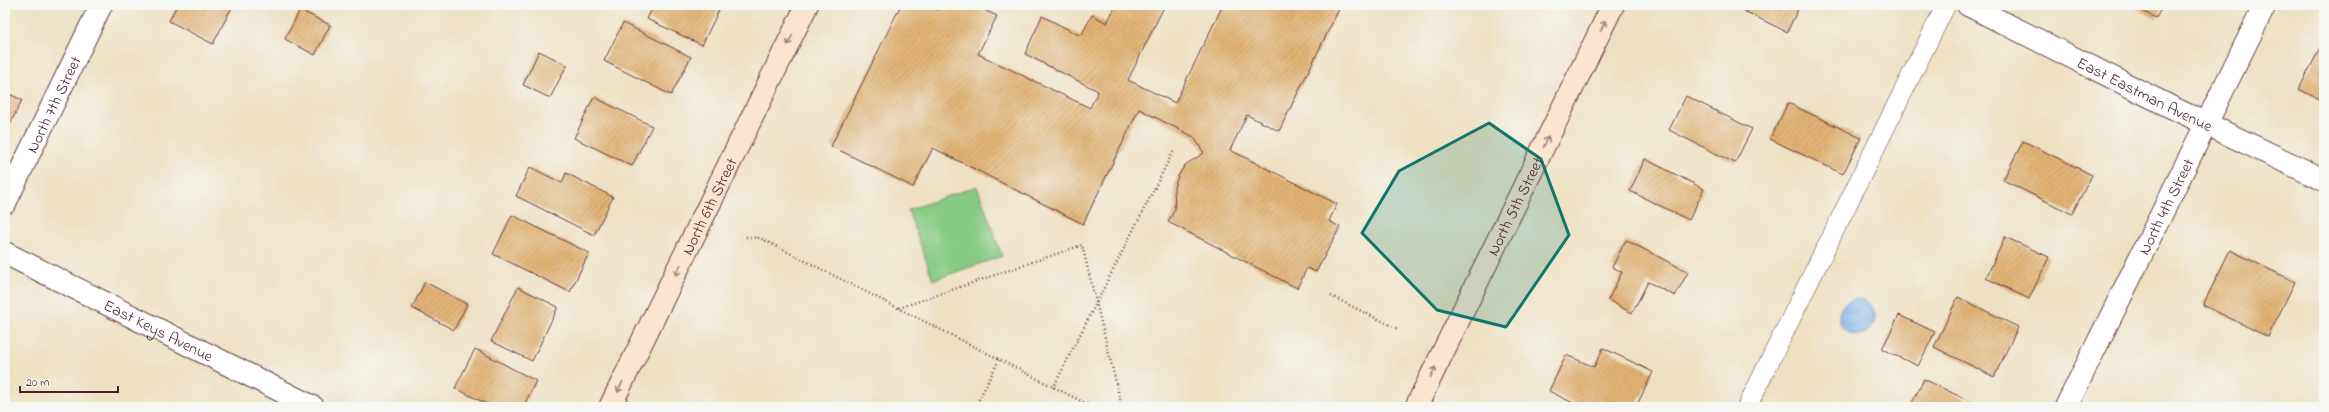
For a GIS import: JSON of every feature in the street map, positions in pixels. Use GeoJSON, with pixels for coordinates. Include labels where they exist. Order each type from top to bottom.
{"type":"FeatureCollection","features":[{"type":"Feature","properties":{"kind":"main road","name":"North 6th Street"},"geometry":{"type":"LineString","coordinates":[[610,407],[808,5]]}},
{"type":"Feature","properties":{"kind":"main road","name":"North 5th Street"},"geometry":{"type":"LineString","coordinates":[[1416,407],[1613,5]]}},
{"type":"Feature","properties":{"kind":"street","name":"North 7th Street"},"geometry":{"type":"LineString","coordinates":[[5,203],[101,5]]}},
{"type":"Feature","properties":{"kind":"street","name":"East Eastman Avenue"},"geometry":{"type":"LineString","coordinates":[[1968,5],[2324,180]]}},
{"type":"Feature","properties":{"kind":"street","name":"North 4th Street"},"geometry":{"type":"LineString","coordinates":[[2066,407],[2265,5]]}},
{"type":"Feature","properties":{"kind":"street","name":"East Keys Avenue"},"geometry":{"type":"LineString","coordinates":[[5,254],[313,407]]}},
{"type":"Feature","properties":{"kind":"lane"},"geometry":{"type":"LineString","coordinates":[[1747,407],[1946,5]]}},
{"type":"Feature","properties":{"kind":"path"},"geometry":{"type":"LineString","coordinates":[[1053,388],[1174,150]]}},
{"type":"Feature","properties":{"kind":"path"},"geometry":{"type":"LineString","coordinates":[[746,237],[760,238],[1093,407]]}},
{"type":"Feature","properties":{"kind":"path"},"geometry":{"type":"LineString","coordinates":[[898,309],[1082,245],[1122,407]]}},
{"type":"Feature","properties":{"kind":"path"},"geometry":{"type":"LineString","coordinates":[[1331,296],[1398,329]]}},
{"type":"Feature","properties":{"kind":"path"},"geometry":{"type":"LineString","coordinates":[[975,407],[999,360]]}},
{"type":"Feature","properties":{"kind":"highlighted area"},"geometry":{"type":"Polygon","coordinates":[[[1489,123],[1541,159],[1569,235],[1506,327],[1437,310],[1362,233],[1399,171],[1489,123]]]}},
{"type":"Feature","properties":{"kind":"green space"},"geometry":{"type":"Polygon","coordinates":[[[977,186],[1002,256],[933,280],[908,210],[977,186]]]}},
{"type":"Feature","properties":{"kind":"water"},"geometry":{"type":"Polygon","coordinates":[[[1861,299],[1870,304],[1874,310],[1874,324],[1870,330],[1861,335],[1853,335],[1844,330],[1840,324],[1839,313],[1844,304],[1850,300],[1861,299]]]}},
{"type":"Feature","properties":{"kind":"building"},"geometry":{"type":"Polygon","coordinates":[[[177,5],[233,5],[213,44],[169,21],[177,5]]]}},
{"type":"Feature","properties":{"kind":"building"},"geometry":{"type":"Polygon","coordinates":[[[654,5],[710,5],[719,10],[702,45],[647,19],[654,5]]]}},
{"type":"Feature","properties":{"kind":"building"},"geometry":{"type":"Polygon","coordinates":[[[901,5],[927,5],[938,10],[940,5],[974,5],[997,16],[978,54],[1090,108],[1098,91],[1025,54],[1042,16],[1081,36],[1092,15],[1107,23],[1116,5],[1165,5],[1128,80],[1175,103],[1223,5],[1341,5],[1279,131],[1247,115],[1230,150],[1337,204],[1329,221],[1340,227],[1316,272],[1307,268],[1297,288],[1168,222],[1175,209],[1174,187],[1178,176],[1185,165],[1204,153],[1194,137],[1139,109],[1083,224],[933,148],[913,187],[831,146],[901,5]]]}},
{"type":"Feature","properties":{"kind":"building"},"geometry":{"type":"Polygon","coordinates":[[[1732,5],[1800,5],[1787,32],[1732,5]]]}},
{"type":"Feature","properties":{"kind":"building"},"geometry":{"type":"Polygon","coordinates":[[[2130,5],[2163,5],[2156,18],[2130,5]]]}},
{"type":"Feature","properties":{"kind":"building"},"geometry":{"type":"Polygon","coordinates":[[[300,10],[330,25],[315,55],[285,39],[300,10]]]}},
{"type":"Feature","properties":{"kind":"building"},"geometry":{"type":"Polygon","coordinates":[[[623,23],[691,57],[671,95],[604,61],[623,23]]]}},
{"type":"Feature","properties":{"kind":"building"},"geometry":{"type":"Polygon","coordinates":[[[2320,48],[2324,51],[2324,102],[2299,89],[2320,48]]]}},
{"type":"Feature","properties":{"kind":"building"},"geometry":{"type":"Polygon","coordinates":[[[539,51],[567,65],[550,98],[523,85],[539,51]]]}},
{"type":"Feature","properties":{"kind":"building"},"geometry":{"type":"Polygon","coordinates":[[[5,92],[22,100],[5,134],[5,92]]]}},
{"type":"Feature","properties":{"kind":"building"},"geometry":{"type":"Polygon","coordinates":[[[1686,96],[1752,129],[1735,163],[1669,130],[1686,96]]]}},
{"type":"Feature","properties":{"kind":"building"},"geometry":{"type":"Polygon","coordinates":[[[594,97],[652,126],[632,166],[574,138],[594,97]]]}},
{"type":"Feature","properties":{"kind":"building"},"geometry":{"type":"Polygon","coordinates":[[[1788,103],[1861,138],[1843,174],[1770,139],[1788,103]]]}},
{"type":"Feature","properties":{"kind":"building"},"geometry":{"type":"Polygon","coordinates":[[[2023,141],[2092,175],[2072,214],[2003,180],[2023,141]]]}},
{"type":"Feature","properties":{"kind":"building"},"geometry":{"type":"Polygon","coordinates":[[[1645,159],[1704,189],[1689,220],[1630,191],[1645,159]]]}},
{"type":"Feature","properties":{"kind":"building"},"geometry":{"type":"Polygon","coordinates":[[[530,167],[562,183],[566,173],[613,197],[594,235],[516,196],[530,167]]]}},
{"type":"Feature","properties":{"kind":"building"},"geometry":{"type":"Polygon","coordinates":[[[512,215],[589,253],[570,292],[493,254],[512,215]]]}},
{"type":"Feature","properties":{"kind":"building"},"geometry":{"type":"Polygon","coordinates":[[[2005,237],[2049,257],[2029,299],[1986,278],[2005,237]]]}},
{"type":"Feature","properties":{"kind":"building"},"geometry":{"type":"Polygon","coordinates":[[[1626,240],[1688,272],[1675,296],[1648,282],[1632,313],[1608,300],[1622,272],[1612,267],[1626,240]]]}},
{"type":"Feature","properties":{"kind":"building"},"geometry":{"type":"Polygon","coordinates":[[[2230,250],[2295,282],[2268,337],[2203,305],[2230,250]]]}},
{"type":"Feature","properties":{"kind":"building"},"geometry":{"type":"Polygon","coordinates":[[[425,282],[467,304],[454,330],[412,308],[425,282]]]}},
{"type":"Feature","properties":{"kind":"building"},"geometry":{"type":"Polygon","coordinates":[[[518,287],[558,307],[532,361],[491,341],[518,287]]]}},
{"type":"Feature","properties":{"kind":"building"},"geometry":{"type":"Polygon","coordinates":[[[1958,297],[2018,327],[1994,377],[1934,347],[1958,297]]]}},
{"type":"Feature","properties":{"kind":"building"},"geometry":{"type":"Polygon","coordinates":[[[1899,315],[1935,332],[1918,366],[1882,349],[1899,315]]]}},
{"type":"Feature","properties":{"kind":"building"},"geometry":{"type":"Polygon","coordinates":[[[1603,348],[1653,372],[1636,407],[1581,407],[1549,391],[1566,355],[1594,367],[1603,348]]]}},
{"type":"Feature","properties":{"kind":"building"},"geometry":{"type":"Polygon","coordinates":[[[475,349],[536,381],[523,407],[493,407],[455,388],[475,349]]]}},
{"type":"Feature","properties":{"kind":"building"},"geometry":{"type":"Polygon","coordinates":[[[1924,379],[1977,405],[1976,407],[1910,407],[1924,379]]]}}]}
